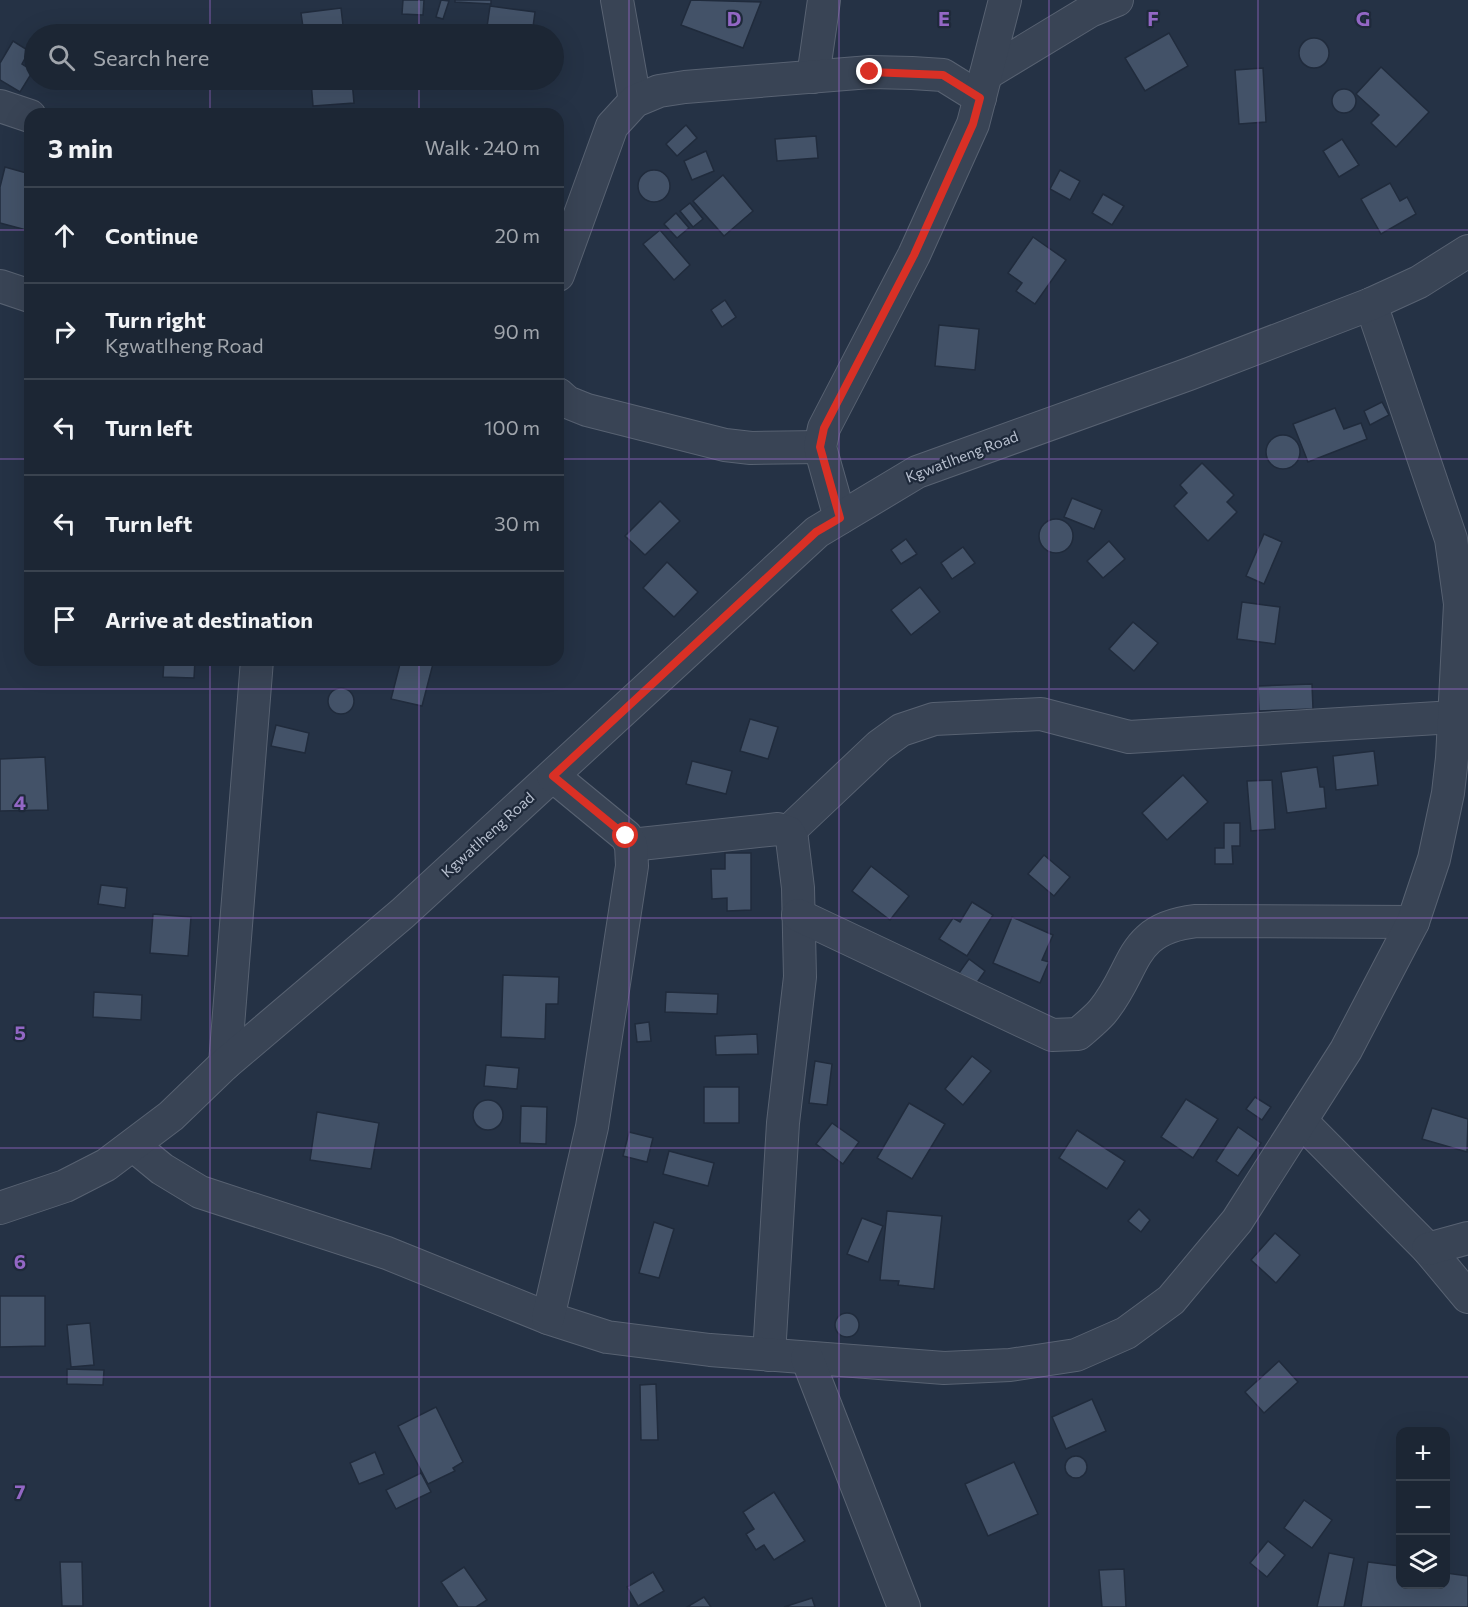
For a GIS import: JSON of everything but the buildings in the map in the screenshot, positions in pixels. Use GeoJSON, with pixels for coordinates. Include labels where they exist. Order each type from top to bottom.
{"type":"FeatureCollection","features":[{"type":"Feature","properties":{"kind":"street"},"geometry":{"type":"LineString","coordinates":[[617,0],[635,101]]}},
{"type":"Feature","properties":{"kind":"street"},"geometry":{"type":"LineString","coordinates":[[813,77],[824,0]]}},
{"type":"Feature","properties":{"kind":"street"},"geometry":{"type":"LineString","coordinates":[[840,518],[820,447],[824,428],[834,403],[874,334],[914,255],[973,124],[1005,0]]}},
{"type":"Feature","properties":{"kind":"street"},"geometry":{"type":"LineString","coordinates":[[983,86],[1090,11],[1117,0]]}},
{"type":"Feature","properties":{"kind":"street"},"geometry":{"type":"LineString","coordinates":[[564,258],[612,126],[635,101],[659,91],[870,72],[943,75],[983,86]]}},
{"type":"Feature","properties":{"kind":"street"},"geometry":{"type":"LineString","coordinates":[[0,106],[24,114]]}},
{"type":"Feature","properties":{"kind":"street","name":"Kgwatlheng Road"},"geometry":{"type":"LineString","coordinates":[[0,1208],[65,1186],[106,1165],[134,1146],[225,1064],[403,913],[816,532],[917,472],[1179,378],[1371,304],[1419,282],[1468,251]]}},
{"type":"Feature","properties":{"kind":"street"},"geometry":{"type":"LineString","coordinates":[[0,286],[24,294]]}},
{"type":"Feature","properties":{"kind":"street"},"geometry":{"type":"LineString","coordinates":[[134,1146],[162,1169],[200,1192],[387,1253],[548,1318],[607,1337],[710,1350],[944,1368],[1011,1365],[1076,1355],[1126,1333],[1171,1300],[1237,1221],[1346,1050],[1413,922],[1434,859],[1458,803],[1454,717],[1460,604],[1451,539],[1371,304]]}},
{"type":"Feature","properties":{"kind":"street"},"geometry":{"type":"LineString","coordinates":[[564,399],[586,410],[725,445],[751,448],[820,447]]}},
{"type":"Feature","properties":{"kind":"street"},"geometry":{"type":"LineString","coordinates":[[225,1064],[257,666]]}},
{"type":"Feature","properties":{"kind":"street"},"geometry":{"type":"LineString","coordinates":[[788,832],[879,746],[901,730],[934,719],[1041,714],[1129,737],[1454,717]]}},
{"type":"Feature","properties":{"kind":"street"},"geometry":{"type":"LineString","coordinates":[[548,1318],[592,1127],[632,866],[632,845],[626,836],[553,776]]}},
{"type":"Feature","properties":{"kind":"street"},"geometry":{"type":"LineString","coordinates":[[632,845],[778,829],[788,832],[792,839],[800,977],[783,1123],[769,1355]]}},
{"type":"Feature","properties":{"kind":"street"},"geometry":{"type":"LineString","coordinates":[[798,915],[1052,1035],[1078,1034],[1102,1011],[1144,941],[1165,927],[1196,921],[1413,922]]}},
{"type":"Feature","properties":{"kind":"street"},"geometry":{"type":"LineString","coordinates":[[1301,1121],[1428,1249],[1468,1297]]}},
{"type":"Feature","properties":{"kind":"street"},"geometry":{"type":"LineString","coordinates":[[1428,1249],[1468,1238]]}},
{"type":"Feature","properties":{"kind":"street"},"geometry":{"type":"LineString","coordinates":[[807,1358],[904,1607]]}},
{"type":"Feature","properties":{"kind":"route"},"geometry":{"type":"LineString","coordinates":[[626,836],[553,776],[816,532],[840,518],[820,447],[824,428],[834,403],[874,334],[914,255],[973,124],[980,98],[943,75],[870,72]]}}]}
